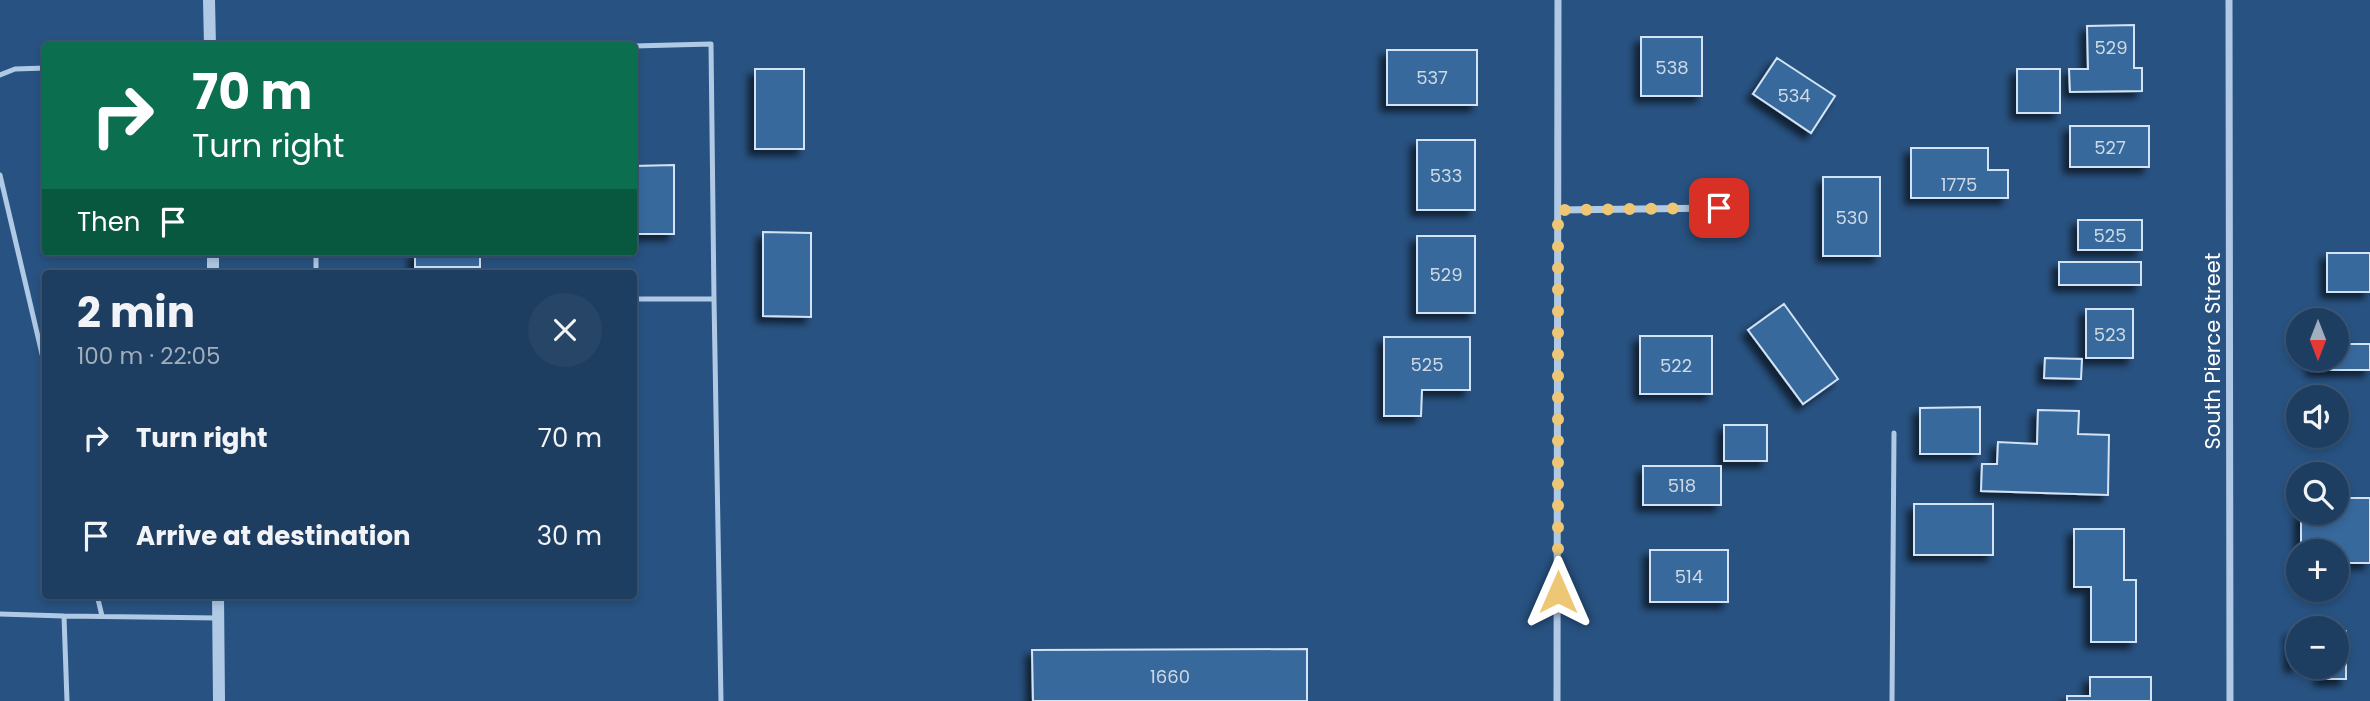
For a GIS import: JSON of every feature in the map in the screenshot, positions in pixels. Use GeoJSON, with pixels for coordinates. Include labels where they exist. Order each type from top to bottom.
{"type":"FeatureCollection","features":[{"type":"Feature","properties":{"kind":"street"},"geometry":{"type":"LineString","coordinates":[[209,0],[210,42]]}},
{"type":"Feature","properties":{"kind":"street"},"geometry":{"type":"LineString","coordinates":[[1557,701],[1558,0]]}},
{"type":"Feature","properties":{"kind":"street","name":"South Pierce Street"},"geometry":{"type":"LineString","coordinates":[[2228,0],[2230,701]]}},
{"type":"Feature","properties":{"kind":"street"},"geometry":{"type":"LineString","coordinates":[[1558,210],[1719,208]]}},
{"type":"Feature","properties":{"kind":"street"},"geometry":{"type":"LineString","coordinates":[[218,599],[219,701]]}},
{"type":"Feature","properties":{"kind":"lane"},"geometry":{"type":"LineString","coordinates":[[637,46],[711,44],[721,701]]}},
{"type":"Feature","properties":{"kind":"lane"},"geometry":{"type":"LineString","coordinates":[[0,75],[15,69],[42,68]]}},
{"type":"Feature","properties":{"kind":"lane"},"geometry":{"type":"LineString","coordinates":[[0,175],[42,354]]}},
{"type":"Feature","properties":{"kind":"lane"},"geometry":{"type":"LineString","coordinates":[[637,299],[714,299]]}},
{"type":"Feature","properties":{"kind":"lane"},"geometry":{"type":"LineString","coordinates":[[1892,701],[1894,433]]}},
{"type":"Feature","properties":{"kind":"lane"},"geometry":{"type":"LineString","coordinates":[[98,599],[102,616]]}},
{"type":"Feature","properties":{"kind":"lane"},"geometry":{"type":"LineString","coordinates":[[0,614],[218,618]]}},
{"type":"Feature","properties":{"kind":"lane"},"geometry":{"type":"LineString","coordinates":[[64,616],[67,701]]}},
{"type":"Feature","properties":{"kind":"building"},"geometry":{"type":"Polygon","coordinates":[[[2134,25],[2134,68],[2142,68],[2142,91],[2070,92],[2069,69],[2088,69],[2087,26],[2134,25]]]}},
{"type":"Feature","properties":{"kind":"building"},"geometry":{"type":"Polygon","coordinates":[[[1641,37],[1702,37],[1702,96],[1641,96],[1641,37]]]}},
{"type":"Feature","properties":{"kind":"building"},"geometry":{"type":"Polygon","coordinates":[[[1387,50],[1477,50],[1477,105],[1387,105],[1387,50]]]}},
{"type":"Feature","properties":{"kind":"building"},"geometry":{"type":"Polygon","coordinates":[[[1777,58],[1835,96],[1811,133],[1753,94],[1777,58]]]}},
{"type":"Feature","properties":{"kind":"building"},"geometry":{"type":"Polygon","coordinates":[[[755,69],[804,69],[804,149],[755,149],[755,69]]]}},
{"type":"Feature","properties":{"kind":"building"},"geometry":{"type":"Polygon","coordinates":[[[2017,69],[2060,69],[2060,113],[2017,113],[2017,69]]]}},
{"type":"Feature","properties":{"kind":"building"},"geometry":{"type":"Polygon","coordinates":[[[2070,126],[2149,126],[2149,167],[2070,167],[2070,126]]]}},
{"type":"Feature","properties":{"kind":"building"},"geometry":{"type":"Polygon","coordinates":[[[1417,140],[1475,140],[1475,210],[1417,210],[1417,140]]]}},
{"type":"Feature","properties":{"kind":"building"},"geometry":{"type":"Polygon","coordinates":[[[1911,148],[1988,148],[1988,170],[2008,170],[2008,198],[1911,198],[1911,148]]]}},
{"type":"Feature","properties":{"kind":"building"},"geometry":{"type":"Polygon","coordinates":[[[674,165],[674,234],[637,234],[637,166],[674,165]]]}},
{"type":"Feature","properties":{"kind":"building"},"geometry":{"type":"Polygon","coordinates":[[[1823,177],[1880,177],[1880,256],[1823,256],[1823,177]]]}},
{"type":"Feature","properties":{"kind":"building"},"geometry":{"type":"Polygon","coordinates":[[[2078,220],[2142,220],[2142,250],[2078,250],[2078,220]]]}},
{"type":"Feature","properties":{"kind":"building"},"geometry":{"type":"Polygon","coordinates":[[[763,232],[811,233],[811,317],[763,316],[763,232]]]}},
{"type":"Feature","properties":{"kind":"building"},"geometry":{"type":"Polygon","coordinates":[[[1417,236],[1475,236],[1475,313],[1417,313],[1417,236]]]}},
{"type":"Feature","properties":{"kind":"building"},"geometry":{"type":"Polygon","coordinates":[[[2327,253],[2370,253],[2370,292],[2327,292],[2327,253]]]}},
{"type":"Feature","properties":{"kind":"building"},"geometry":{"type":"Polygon","coordinates":[[[415,256],[480,256],[480,267],[415,267],[415,256]]]}},
{"type":"Feature","properties":{"kind":"building"},"geometry":{"type":"Polygon","coordinates":[[[2059,262],[2141,262],[2141,285],[2059,285],[2059,262]]]}},
{"type":"Feature","properties":{"kind":"building"},"geometry":{"type":"Polygon","coordinates":[[[1784,304],[1838,379],[1803,404],[1748,330],[1784,304]]]}},
{"type":"Feature","properties":{"kind":"building"},"geometry":{"type":"Polygon","coordinates":[[[2086,309],[2133,309],[2133,358],[2086,358],[2086,309]]]}},
{"type":"Feature","properties":{"kind":"building"},"geometry":{"type":"Polygon","coordinates":[[[1640,336],[1712,336],[1712,394],[1640,394],[1640,336]]]}},
{"type":"Feature","properties":{"kind":"building"},"geometry":{"type":"Polygon","coordinates":[[[1384,337],[1470,337],[1470,390],[1422,390],[1421,416],[1384,416],[1384,337]]]}},
{"type":"Feature","properties":{"kind":"building"},"geometry":{"type":"Polygon","coordinates":[[[2349,344],[2370,344],[2370,370],[2349,370],[2349,344]]]}},
{"type":"Feature","properties":{"kind":"building"},"geometry":{"type":"Polygon","coordinates":[[[2045,358],[2082,359],[2081,379],[2044,378],[2045,358]]]}},
{"type":"Feature","properties":{"kind":"building"},"geometry":{"type":"Polygon","coordinates":[[[1980,407],[1980,454],[1920,454],[1920,408],[1980,407]]]}},
{"type":"Feature","properties":{"kind":"building"},"geometry":{"type":"Polygon","coordinates":[[[2038,410],[2079,411],[2078,434],[2109,435],[2108,495],[1981,491],[1982,464],[1997,464],[1998,442],[2037,444],[2038,410]]]}},
{"type":"Feature","properties":{"kind":"building"},"geometry":{"type":"Polygon","coordinates":[[[1724,425],[1767,425],[1767,461],[1724,461],[1724,425]]]}},
{"type":"Feature","properties":{"kind":"building"},"geometry":{"type":"Polygon","coordinates":[[[1643,466],[1721,466],[1721,505],[1643,505],[1643,466]]]}},
{"type":"Feature","properties":{"kind":"building"},"geometry":{"type":"Polygon","coordinates":[[[2349,498],[2370,498],[2370,563],[2349,563],[2349,539],[2301,539],[2301,525],[2349,525],[2349,498]]]}},
{"type":"Feature","properties":{"kind":"building"},"geometry":{"type":"Polygon","coordinates":[[[1914,504],[1993,504],[1993,555],[1914,555],[1914,504]]]}},
{"type":"Feature","properties":{"kind":"building"},"geometry":{"type":"Polygon","coordinates":[[[2074,529],[2124,529],[2124,580],[2136,580],[2136,642],[2091,642],[2091,587],[2074,587],[2074,529]]]}},
{"type":"Feature","properties":{"kind":"building"},"geometry":{"type":"Polygon","coordinates":[[[1650,550],[1728,550],[1728,602],[1650,602],[1650,550]]]}},
{"type":"Feature","properties":{"kind":"building"},"geometry":{"type":"Polygon","coordinates":[[[1307,649],[1307,701],[1033,701],[1032,650],[1307,649]]]}},
{"type":"Feature","properties":{"kind":"building"},"geometry":{"type":"Polygon","coordinates":[[[2090,677],[2151,677],[2151,701],[2067,701],[2067,696],[2090,696],[2090,677]]]}},
{"type":"Feature","properties":{"kind":"route"},"geometry":{"type":"LineString","coordinates":[[1558,592],[1558,210],[1719,208]]}}]}
